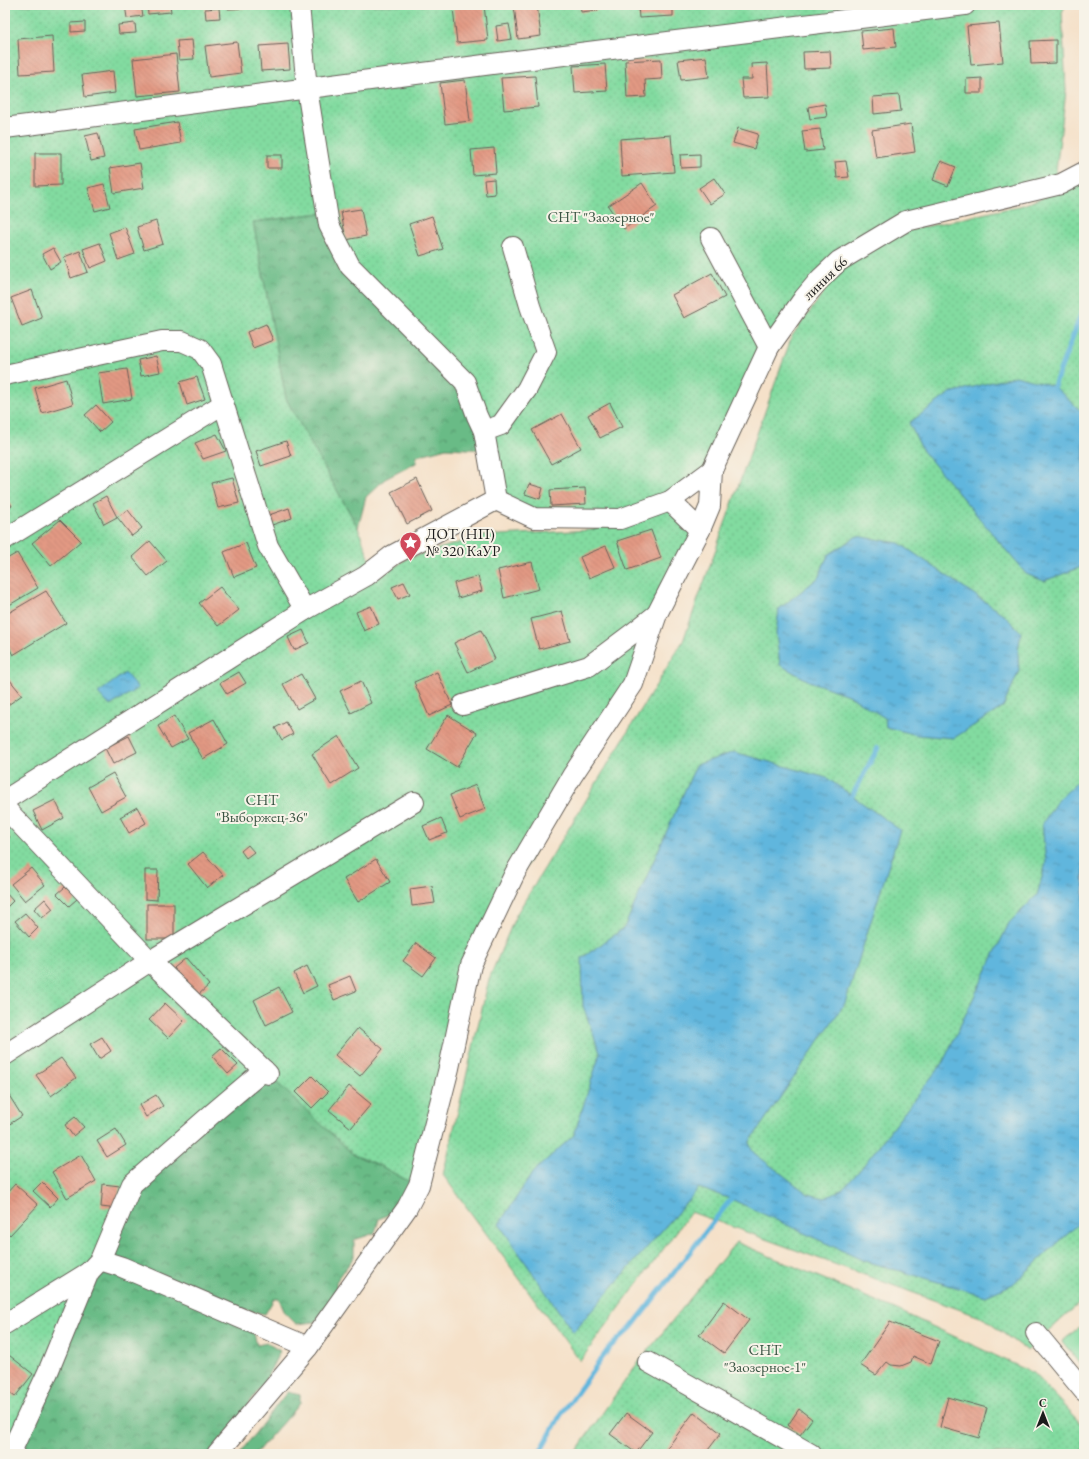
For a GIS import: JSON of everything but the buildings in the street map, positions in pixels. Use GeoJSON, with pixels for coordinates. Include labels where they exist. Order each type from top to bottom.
{"type":"FeatureCollection","features":[{"type":"Feature","properties":{"kind":"street"},"geometry":{"type":"LineString","coordinates":[[299,5],[307,89],[328,224],[350,266],[466,382],[477,416],[484,431],[496,500]]}},
{"type":"Feature","properties":{"kind":"street"},"geometry":{"type":"LineString","coordinates":[[5,128],[965,5]]}},
{"type":"Feature","properties":{"kind":"street","name":"линия 66"},"geometry":{"type":"LineString","coordinates":[[217,1454],[308,1347],[414,1196],[419,1185],[449,1068],[471,965],[515,873],[572,776],[633,684],[657,614],[700,530],[710,506],[712,470],[770,347],[804,298],[820,279],[839,261],[906,221],[1061,184],[1084,172]]}},
{"type":"Feature","properties":{"kind":"street"},"geometry":{"type":"LineString","coordinates":[[711,238],[770,347]]}},
{"type":"Feature","properties":{"kind":"street"},"geometry":{"type":"LineString","coordinates":[[484,431],[501,425],[527,388],[546,352],[513,247]]}},
{"type":"Feature","properties":{"kind":"street"},"geometry":{"type":"LineString","coordinates":[[5,375],[162,341],[182,341],[200,349],[211,364],[268,546],[305,610]]}},
{"type":"Feature","properties":{"kind":"street"},"geometry":{"type":"LineString","coordinates":[[5,539],[223,404]]}},
{"type":"Feature","properties":{"kind":"street"},"geometry":{"type":"LineString","coordinates":[[496,500],[534,518],[620,519],[670,501],[712,470]]}},
{"type":"Feature","properties":{"kind":"street"},"geometry":{"type":"LineString","coordinates":[[5,800],[305,610],[366,576],[393,555],[496,500]]}},
{"type":"Feature","properties":{"kind":"street"},"geometry":{"type":"LineString","coordinates":[[670,501],[700,530]]}},
{"type":"Feature","properties":{"kind":"street"},"geometry":{"type":"LineString","coordinates":[[463,705],[589,666],[657,614]]}},
{"type":"Feature","properties":{"kind":"street"},"geometry":{"type":"LineString","coordinates":[[5,1055],[150,961],[414,802]]}},
{"type":"Feature","properties":{"kind":"street"},"geometry":{"type":"LineString","coordinates":[[5,808],[150,961],[266,1072],[213,1113],[132,1184],[10,1454]]}},
{"type":"Feature","properties":{"kind":"street"},"geometry":{"type":"LineString","coordinates":[[5,1324],[94,1266],[122,1267],[308,1347]]}},
{"type":"Feature","properties":{"kind":"street"},"geometry":{"type":"LineString","coordinates":[[1036,1333],[1084,1391]]}},
{"type":"Feature","properties":{"kind":"street"},"geometry":{"type":"LineString","coordinates":[[648,1362],[811,1454]]}},
{"type":"Feature","properties":{"kind":"green space"},"geometry":{"type":"Polygon","coordinates":[[[5,5],[1066,5],[1062,12],[1066,91],[1054,186],[906,221],[804,298],[712,470],[620,519],[534,518],[496,500],[465,382],[350,266],[327,212],[253,222],[286,399],[358,528],[377,579],[408,558],[482,536],[591,530],[672,503],[698,534],[645,654],[471,965],[414,1184],[379,1165],[354,1155],[268,1074],[134,1182],[5,1454],[5,5]]]}},
{"type":"Feature","properties":{"kind":"green space"},"geometry":{"type":"Polygon","coordinates":[[[1084,181],[1084,1299],[1027,1351],[983,1318],[691,1212],[580,1361],[443,1175],[489,979],[516,915],[683,641],[792,336],[838,273],[897,233],[1023,205],[1084,181]]]}},
{"type":"Feature","properties":{"kind":"green space"},"geometry":{"type":"Polygon","coordinates":[[[327,212],[465,382],[488,450],[446,448],[417,456],[416,463],[385,479],[366,497],[358,528],[286,399],[253,222],[327,212]]]}},
{"type":"Feature","properties":{"kind":"green space"},"geometry":{"type":"Polygon","coordinates":[[[268,1074],[354,1155],[379,1165],[414,1184],[397,1210],[379,1219],[375,1233],[354,1240],[354,1257],[336,1282],[337,1295],[315,1322],[296,1324],[285,1313],[279,1299],[274,1299],[265,1314],[238,1309],[254,1334],[257,1345],[267,1343],[280,1351],[264,1383],[234,1424],[208,1454],[10,1454],[134,1182],[268,1074]]]}},
{"type":"Feature","properties":{"kind":"green space","name":"СНТ \"Заозерное-1\""},"geometry":{"type":"Polygon","coordinates":[[[736,1242],[895,1309],[1033,1373],[1084,1427],[1084,1454],[574,1454],[634,1368],[736,1242]]]}},
{"type":"Feature","properties":{"kind":"green space"},"geometry":{"type":"Polygon","coordinates":[[[1084,1325],[1084,1370],[1062,1341],[1084,1325]]]}},
{"type":"Feature","properties":{"kind":"green space"},"geometry":{"type":"Polygon","coordinates":[[[287,1392],[300,1395],[300,1403],[255,1454],[239,1454],[287,1392]]]}},
{"type":"Feature","properties":{"kind":"water"},"geometry":{"type":"Polygon","coordinates":[[[1016,376],[1054,386],[1084,414],[1084,566],[1044,581],[1026,574],[923,451],[909,423],[950,393],[1016,376]]]}},
{"type":"Feature","properties":{"kind":"water"},"geometry":{"type":"Polygon","coordinates":[[[857,536],[899,543],[1003,614],[1021,632],[1018,652],[1019,671],[1003,707],[954,738],[917,735],[886,727],[885,718],[848,695],[809,681],[780,665],[776,633],[779,609],[818,578],[828,555],[857,536]]]}},
{"type":"Feature","properties":{"kind":"water"},"geometry":{"type":"Polygon","coordinates":[[[125,673],[138,688],[110,706],[98,693],[125,673]]]}},
{"type":"Feature","properties":{"kind":"water"},"geometry":{"type":"Polygon","coordinates":[[[734,752],[827,778],[900,830],[845,1003],[749,1143],[754,1153],[808,1194],[825,1198],[843,1189],[860,1170],[943,1062],[1009,923],[1037,895],[1046,863],[1042,824],[1057,801],[1084,776],[1084,1219],[1013,1284],[986,1296],[862,1260],[731,1199],[699,1188],[573,1332],[499,1224],[533,1172],[574,1135],[600,1053],[583,1006],[582,958],[624,928],[696,765],[734,752]]]}},
{"type":"Feature","properties":{"kind":"waterway"},"geometry":{"type":"LineString","coordinates":[[1054,386],[1084,309]]}},
{"type":"Feature","properties":{"kind":"waterway"},"geometry":{"type":"LineString","coordinates":[[852,796],[878,748]]}},
{"type":"Feature","properties":{"kind":"waterway"},"geometry":{"type":"LineString","coordinates":[[539,1454],[560,1416],[610,1347],[631,1328],[731,1199]]}},
{"type":"Feature","properties":{"kind":"place","name":"ДОТ (НП) № 320 КаУР"},"geometry":{"type":"Point","coordinates":[411,562]}},
{"type":"Feature","properties":{"kind":"park label","name":"СНТ \"Заозерное\""},"geometry":{"type":"Point","coordinates":[601,217]}},
{"type":"Feature","properties":{"kind":"park label","name":"СНТ \"Выборжец-36\""},"geometry":{"type":"Point","coordinates":[262,808]}}]}
